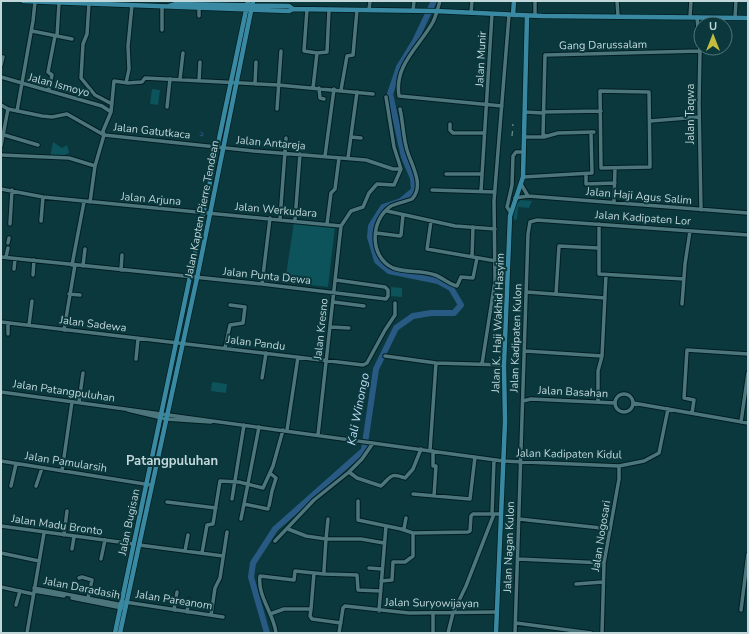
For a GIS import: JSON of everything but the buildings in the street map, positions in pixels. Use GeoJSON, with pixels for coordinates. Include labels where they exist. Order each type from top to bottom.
{"type":"FeatureCollection","features":[{"type":"Feature","properties":{"kind":"main road"},"geometry":{"type":"LineString","coordinates":[[23,1],[45,1],[59,3],[95,2],[200,8],[235,8],[250,4],[258,8],[289,11],[293,9],[413,10],[527,16],[690,17]]}},
{"type":"Feature","properties":{"kind":"main road"},"geometry":{"type":"LineString","coordinates":[[511,15],[514,1]]}},
{"type":"Feature","properties":{"kind":"main road"},"geometry":{"type":"LineString","coordinates":[[169,6],[188,3],[235,8],[250,4]]}},
{"type":"Feature","properties":{"kind":"main road","name":"Jalan Kapten Pierre Tendean"},"geometry":{"type":"LineString","coordinates":[[161,416],[176,343],[207,213],[250,4]]}},
{"type":"Feature","properties":{"kind":"main road"},"geometry":{"type":"LineString","coordinates":[[235,8],[247,19],[258,8]]}},
{"type":"Feature","properties":{"kind":"main road","name":"Jalan K. Haji Wakhid Hasyim"},"geometry":{"type":"LineString","coordinates":[[496,633],[503,461],[504,365],[508,269],[511,213],[523,177],[527,16]]}},
{"type":"Feature","properties":{"kind":"main road"},"geometry":{"type":"LineString","coordinates":[[735,18],[748,18]]}},
{"type":"Feature","properties":{"kind":"main road","name":"Jalan Kapten Pierre Tendean"},"geometry":{"type":"LineString","coordinates":[[167,417],[197,278],[207,213]]}},
{"type":"Feature","properties":{"kind":"main road","name":"Jalan Bugisan"},"geometry":{"type":"LineString","coordinates":[[115,633],[140,545],[161,416]]}},
{"type":"Feature","properties":{"kind":"main road","name":"Jalan Bugisan"},"geometry":{"type":"LineString","coordinates":[[120,633],[134,544],[167,417]]}},
{"type":"Feature","properties":{"kind":"main road"},"geometry":{"type":"LineString","coordinates":[[134,544],[140,545]]}},
{"type":"Feature","properties":{"kind":"street"},"geometry":{"type":"LineString","coordinates":[[370,1],[370,10]]}},
{"type":"Feature","properties":{"kind":"street"},"geometry":{"type":"LineString","coordinates":[[413,10],[414,1]]}},
{"type":"Feature","properties":{"kind":"street"},"geometry":{"type":"LineString","coordinates":[[440,1],[433,21],[400,72],[397,84],[399,96],[487,106],[502,106]]}},
{"type":"Feature","properties":{"kind":"street"},"geometry":{"type":"LineString","coordinates":[[471,12],[472,1]]}},
{"type":"Feature","properties":{"kind":"street"},"geometry":{"type":"LineString","coordinates":[[535,16],[536,1]]}},
{"type":"Feature","properties":{"kind":"street"},"geometry":{"type":"LineString","coordinates":[[617,1],[618,16]]}},
{"type":"Feature","properties":{"kind":"street"},"geometry":{"type":"LineString","coordinates":[[690,17],[691,1]]}},
{"type":"Feature","properties":{"kind":"street"},"geometry":{"type":"LineString","coordinates":[[735,18],[736,1]]}},
{"type":"Feature","properties":{"kind":"street"},"geometry":{"type":"LineString","coordinates":[[17,111],[32,31],[35,2]]}},
{"type":"Feature","properties":{"kind":"street"},"geometry":{"type":"LineString","coordinates":[[49,90],[52,75],[48,72],[56,36],[59,3]]}},
{"type":"Feature","properties":{"kind":"street"},"geometry":{"type":"LineString","coordinates":[[89,3],[88,34],[83,44],[81,78],[95,95],[112,104]]}},
{"type":"Feature","properties":{"kind":"street"},"geometry":{"type":"LineString","coordinates":[[126,83],[129,69],[128,46],[132,5]]}},
{"type":"Feature","properties":{"kind":"street"},"geometry":{"type":"LineString","coordinates":[[162,6],[162,30]]}},
{"type":"Feature","properties":{"kind":"street"},"geometry":{"type":"LineString","coordinates":[[199,16],[200,8]]}},
{"type":"Feature","properties":{"kind":"street"},"geometry":{"type":"LineString","coordinates":[[307,9],[304,51],[317,53],[327,52],[329,10]]}},
{"type":"Feature","properties":{"kind":"street"},"geometry":{"type":"LineString","coordinates":[[342,90],[347,56],[354,55],[357,10]]}},
{"type":"Feature","properties":{"kind":"street","name":"Jalan Munir"},"geometry":{"type":"LineString","coordinates":[[481,191],[492,14]]}},
{"type":"Feature","properties":{"kind":"street"},"geometry":{"type":"LineString","coordinates":[[482,364],[496,264],[495,192],[511,15]]}},
{"type":"Feature","properties":{"kind":"street"},"geometry":{"type":"LineString","coordinates":[[32,31],[72,39]]}},
{"type":"Feature","properties":{"kind":"street"},"geometry":{"type":"LineString","coordinates":[[276,109],[281,51]]}},
{"type":"Feature","properties":{"kind":"street","name":"Gang Darussalam"},"geometry":{"type":"LineString","coordinates":[[546,136],[543,135],[545,55],[693,51]]}},
{"type":"Feature","properties":{"kind":"street"},"geometry":{"type":"LineString","coordinates":[[180,79],[183,53]]}},
{"type":"Feature","properties":{"kind":"street"},"geometry":{"type":"LineString","coordinates":[[313,88],[317,53]]}},
{"type":"Feature","properties":{"kind":"street","name":"Jalan Taqwa"},"geometry":{"type":"LineString","coordinates":[[700,56],[700,210]]}},
{"type":"Feature","properties":{"kind":"street"},"geometry":{"type":"LineString","coordinates":[[1,65],[3,58]]}},
{"type":"Feature","properties":{"kind":"street"},"geometry":{"type":"LineString","coordinates":[[199,81],[200,62]]}},
{"type":"Feature","properties":{"kind":"street"},"geometry":{"type":"LineString","coordinates":[[255,84],[256,62]]}},
{"type":"Feature","properties":{"kind":"street","name":"Jalan Ismoyo"},"geometry":{"type":"LineString","coordinates":[[1,77],[102,106],[111,112]]}},
{"type":"Feature","properties":{"kind":"street"},"geometry":{"type":"LineString","coordinates":[[90,202],[95,166],[104,134],[103,131],[111,112],[114,81],[126,83],[142,82],[145,78],[180,79],[334,89],[373,94]]}},
{"type":"Feature","properties":{"kind":"street"},"geometry":{"type":"LineString","coordinates":[[167,107],[170,79]]}},
{"type":"Feature","properties":{"kind":"street"},"geometry":{"type":"LineString","coordinates":[[319,88],[320,98],[324,99]]}},
{"type":"Feature","properties":{"kind":"street"},"geometry":{"type":"LineString","coordinates":[[325,156],[334,89]]}},
{"type":"Feature","properties":{"kind":"street"},"geometry":{"type":"LineString","coordinates":[[600,91],[648,91],[650,121],[650,167],[601,167],[600,91]]}},
{"type":"Feature","properties":{"kind":"street"},"geometry":{"type":"LineString","coordinates":[[348,158],[357,92]]}},
{"type":"Feature","properties":{"kind":"street"},"geometry":{"type":"LineString","coordinates":[[341,226],[352,211],[363,207],[369,193],[377,184],[395,184],[401,169],[394,147],[386,97]]}},
{"type":"Feature","properties":{"kind":"street","name":"Jalan Gatutkaca"},"geometry":{"type":"LineString","coordinates":[[1,105],[8,109],[42,116],[52,117],[68,114],[85,125],[104,134],[221,147]]}},
{"type":"Feature","properties":{"kind":"street"},"geometry":{"type":"LineString","coordinates":[[1,146],[2,134],[8,109]]}},
{"type":"Feature","properties":{"kind":"street"},"geometry":{"type":"LineString","coordinates":[[400,109],[406,147],[417,180],[416,189],[412,199],[393,206],[382,218],[374,243],[376,249],[382,260],[397,269],[435,275],[454,286],[458,285],[462,277],[473,278],[477,258]]}},
{"type":"Feature","properties":{"kind":"street"},"geometry":{"type":"LineString","coordinates":[[525,112],[601,111]]}},
{"type":"Feature","properties":{"kind":"street"},"geometry":{"type":"LineString","coordinates":[[650,121],[699,117]]}},
{"type":"Feature","properties":{"kind":"street"},"geometry":{"type":"LineString","coordinates":[[450,124],[450,130],[453,133],[485,133]]}},
{"type":"Feature","properties":{"kind":"street"},"geometry":{"type":"LineString","coordinates":[[523,177],[592,173],[592,132],[558,133],[546,136],[524,137]]}},
{"type":"Feature","properties":{"kind":"street"},"geometry":{"type":"LineString","coordinates":[[2,134],[38,145]]}},
{"type":"Feature","properties":{"kind":"street"},"geometry":{"type":"LineString","coordinates":[[351,137],[361,138]]}},
{"type":"Feature","properties":{"kind":"street"},"geometry":{"type":"LineString","coordinates":[[280,219],[286,138]]}},
{"type":"Feature","properties":{"kind":"street","name":"Jalan Antareja"},"geometry":{"type":"LineString","coordinates":[[221,147],[366,160],[393,169],[401,169]]}},
{"type":"Feature","properties":{"kind":"street"},"geometry":{"type":"LineString","coordinates":[[511,213],[507,207],[512,185],[513,154],[516,152],[524,152]]}},
{"type":"Feature","properties":{"kind":"street"},"geometry":{"type":"LineString","coordinates":[[295,220],[300,154]]}},
{"type":"Feature","properties":{"kind":"street"},"geometry":{"type":"LineString","coordinates":[[1,155],[69,158],[95,166]]}},
{"type":"Feature","properties":{"kind":"street"},"geometry":{"type":"LineString","coordinates":[[327,224],[331,192],[335,189],[339,158]]}},
{"type":"Feature","properties":{"kind":"street"},"geometry":{"type":"LineString","coordinates":[[614,203],[615,168]]}},
{"type":"Feature","properties":{"kind":"street"},"geometry":{"type":"LineString","coordinates":[[446,174],[482,174]]}},
{"type":"Feature","properties":{"kind":"street"},"geometry":{"type":"LineString","coordinates":[[586,174],[586,184],[615,183]]}},
{"type":"Feature","properties":{"kind":"street"},"geometry":{"type":"LineString","coordinates":[[521,184],[528,196]]}},
{"type":"Feature","properties":{"kind":"street"},"geometry":{"type":"LineString","coordinates":[[512,185],[516,195]]}},
{"type":"Feature","properties":{"kind":"street","name":"Jalan Arjuna"},"geometry":{"type":"LineString","coordinates":[[1,189],[12,190],[43,198],[207,213]]}},
{"type":"Feature","properties":{"kind":"street"},"geometry":{"type":"LineString","coordinates":[[10,224],[12,190]]}},
{"type":"Feature","properties":{"kind":"street"},"geometry":{"type":"LineString","coordinates":[[432,190],[495,192]]}},
{"type":"Feature","properties":{"kind":"street","name":"Jalan Haji Agus Salim"},"geometry":{"type":"LineString","coordinates":[[516,195],[748,213]]}},
{"type":"Feature","properties":{"kind":"street"},"geometry":{"type":"LineString","coordinates":[[41,221],[43,198]]}},
{"type":"Feature","properties":{"kind":"street"},"geometry":{"type":"LineString","coordinates":[[64,330],[69,294],[72,289],[74,265],[84,202]]}},
{"type":"Feature","properties":{"kind":"street"},"geometry":{"type":"LineString","coordinates":[[387,211],[431,221],[495,229]]}},
{"type":"Feature","properties":{"kind":"street","name":"Jalan Werkudara"},"geometry":{"type":"LineString","coordinates":[[207,213],[295,220],[341,226]]}},
{"type":"Feature","properties":{"kind":"street"},"geometry":{"type":"LineString","coordinates":[[376,233],[400,236],[403,215]]}},
{"type":"Feature","properties":{"kind":"street"},"geometry":{"type":"LineString","coordinates":[[262,284],[270,218]]}},
{"type":"Feature","properties":{"kind":"street","name":"Jalan Kadipaten Lor"},"geometry":{"type":"LineString","coordinates":[[537,220],[748,235]]}},
{"type":"Feature","properties":{"kind":"street","name":"Jalan Kadipaten Kulon"},"geometry":{"type":"LineString","coordinates":[[521,462],[529,229],[530,222],[537,220]]}},
{"type":"Feature","properties":{"kind":"street"},"geometry":{"type":"LineString","coordinates":[[431,221],[427,249],[472,256],[508,269]]}},
{"type":"Feature","properties":{"kind":"street"},"geometry":{"type":"LineString","coordinates":[[599,224],[598,273],[606,275],[684,279]]}},
{"type":"Feature","properties":{"kind":"street","name":"Jalan Kresno"},"geometry":{"type":"LineString","coordinates":[[318,435],[341,226]]}},
{"type":"Feature","properties":{"kind":"street"},"geometry":{"type":"LineString","coordinates":[[472,256],[473,227]]}},
{"type":"Feature","properties":{"kind":"street"},"geometry":{"type":"LineString","coordinates":[[682,304],[690,231]]}},
{"type":"Feature","properties":{"kind":"street"},"geometry":{"type":"LineString","coordinates":[[8,244],[9,238]]}},
{"type":"Feature","properties":{"kind":"street"},"geometry":{"type":"LineString","coordinates":[[556,294],[559,246],[598,248]]}},
{"type":"Feature","properties":{"kind":"street"},"geometry":{"type":"LineString","coordinates":[[6,258],[8,248]]}},
{"type":"Feature","properties":{"kind":"street"},"geometry":{"type":"LineString","coordinates":[[83,266],[85,249]]}},
{"type":"Feature","properties":{"kind":"street"},"geometry":{"type":"LineString","coordinates":[[121,270],[122,255]]}},
{"type":"Feature","properties":{"kind":"street","name":"Jalan Punta Dewa"},"geometry":{"type":"LineString","coordinates":[[1,257],[334,292],[373,299],[386,299],[388,296],[388,290],[385,288],[336,280]]}},
{"type":"Feature","properties":{"kind":"street"},"geometry":{"type":"LineString","coordinates":[[14,268],[15,259]]}},
{"type":"Feature","properties":{"kind":"street"},"geometry":{"type":"LineString","coordinates":[[33,275],[34,260]]}},
{"type":"Feature","properties":{"kind":"street"},"geometry":{"type":"LineString","coordinates":[[598,402],[598,371],[602,356],[606,275]]}},
{"type":"Feature","properties":{"kind":"street"},"geometry":{"type":"LineString","coordinates":[[527,292],[605,298]]}},
{"type":"Feature","properties":{"kind":"street"},"geometry":{"type":"LineString","coordinates":[[69,294],[80,295]]}},
{"type":"Feature","properties":{"kind":"street"},"geometry":{"type":"LineString","coordinates":[[29,325],[32,301]]}},
{"type":"Feature","properties":{"kind":"street"},"geometry":{"type":"LineString","coordinates":[[333,302],[364,306]]}},
{"type":"Feature","properties":{"kind":"street","name":"Jalan Pandu"},"geometry":{"type":"LineString","coordinates":[[183,344],[366,364],[384,330],[395,315],[395,303]]}},
{"type":"Feature","properties":{"kind":"street"},"geometry":{"type":"LineString","coordinates":[[225,348],[230,325],[244,322],[246,309],[245,307],[230,305]]}},
{"type":"Feature","properties":{"kind":"street","name":"Jalan Sadewa"},"geometry":{"type":"LineString","coordinates":[[1,322],[183,344]]}},
{"type":"Feature","properties":{"kind":"street"},"geometry":{"type":"LineString","coordinates":[[8,323],[8,334]]}},
{"type":"Feature","properties":{"kind":"street"},"geometry":{"type":"LineString","coordinates":[[331,327],[349,328]]}},
{"type":"Feature","properties":{"kind":"street"},"geometry":{"type":"LineString","coordinates":[[136,359],[138,339]]}},
{"type":"Feature","properties":{"kind":"street"},"geometry":{"type":"LineString","coordinates":[[692,413],[694,400],[684,398],[687,350],[748,354]]}},
{"type":"Feature","properties":{"kind":"street"},"geometry":{"type":"LineString","coordinates":[[525,351],[602,356]]}},
{"type":"Feature","properties":{"kind":"street"},"geometry":{"type":"LineString","coordinates":[[262,378],[266,353]]}},
{"type":"Feature","properties":{"kind":"street"},"geometry":{"type":"LineString","coordinates":[[384,356],[436,363],[504,365]]}},
{"type":"Feature","properties":{"kind":"street"},"geometry":{"type":"LineString","coordinates":[[202,553],[207,525],[213,524],[221,480],[263,488],[268,474],[271,474],[285,430],[298,357]]}},
{"type":"Feature","properties":{"kind":"street"},"geometry":{"type":"LineString","coordinates":[[434,496],[436,466],[433,466],[432,451],[436,363]]}},
{"type":"Feature","properties":{"kind":"street"},"geometry":{"type":"LineString","coordinates":[[79,402],[83,373]]}},
{"type":"Feature","properties":{"kind":"street"},"geometry":{"type":"LineString","coordinates":[[741,422],[748,373]]}},
{"type":"Feature","properties":{"kind":"street","name":"Jalan Patangpuluhan"},"geometry":{"type":"LineString","coordinates":[[1,392],[79,402],[167,417],[212,421],[318,435]]}},
{"type":"Feature","properties":{"kind":"street"},"geometry":{"type":"LineString","coordinates":[[625,394],[630,396],[633,403],[630,411],[624,412],[619,410],[615,403],[617,398],[625,394]]}},
{"type":"Feature","properties":{"kind":"street","name":"Jalan Basahan"},"geometry":{"type":"LineString","coordinates":[[523,395],[531,399]]}},
{"type":"Feature","properties":{"kind":"street","name":"Jalan Basahan"},"geometry":{"type":"LineString","coordinates":[[523,401],[531,399],[615,403]]}},
{"type":"Feature","properties":{"kind":"street"},"geometry":{"type":"LineString","coordinates":[[62,471],[72,402]]}},
{"type":"Feature","properties":{"kind":"street"},"geometry":{"type":"LineString","coordinates":[[633,403],[748,423]]}},
{"type":"Feature","properties":{"kind":"street","name":"Jalan Kadipaten Kidul"},"geometry":{"type":"LineString","coordinates":[[318,435],[503,461],[619,466],[644,461],[659,453],[668,409]]}},
{"type":"Feature","properties":{"kind":"street"},"geometry":{"type":"LineString","coordinates":[[232,498],[244,425]]}},
{"type":"Feature","properties":{"kind":"street"},"geometry":{"type":"LineString","coordinates":[[241,519],[259,427]]}},
{"type":"Feature","properties":{"kind":"street"},"geometry":{"type":"LineString","coordinates":[[275,541],[314,500],[349,472],[362,459],[372,442]]}},
{"type":"Feature","properties":{"kind":"street"},"geometry":{"type":"LineString","coordinates":[[349,472],[356,478],[381,486],[391,475],[405,478],[413,469],[420,449]]}},
{"type":"Feature","properties":{"kind":"street"},"geometry":{"type":"LineString","coordinates":[[413,494],[471,498],[475,458]]}},
{"type":"Feature","properties":{"kind":"street"},"geometry":{"type":"LineString","coordinates":[[448,633],[453,613],[466,586],[493,514],[494,460]]}},
{"type":"Feature","properties":{"kind":"street","name":"Jalan Pamularsih"},"geometry":{"type":"LineString","coordinates":[[1,461],[149,485]]}},
{"type":"Feature","properties":{"kind":"street","name":"Jalan Nagan Kulon"},"geometry":{"type":"LineString","coordinates":[[515,633],[521,462]]}},
{"type":"Feature","properties":{"kind":"street"},"geometry":{"type":"LineString","coordinates":[[12,486],[16,464]]}},
{"type":"Feature","properties":{"kind":"street","name":"Jalan Nogosari"},"geometry":{"type":"LineString","coordinates":[[602,633],[604,563],[619,480],[619,466]]}},
{"type":"Feature","properties":{"kind":"street"},"geometry":{"type":"LineString","coordinates":[[36,486],[42,468]]}},
{"type":"Feature","properties":{"kind":"street"},"geometry":{"type":"LineString","coordinates":[[244,504],[269,507],[276,478],[271,474]]}},
{"type":"Feature","properties":{"kind":"street"},"geometry":{"type":"LineString","coordinates":[[358,501],[358,520],[413,533],[468,532],[470,531],[472,515]]}},
{"type":"Feature","properties":{"kind":"street"},"geometry":{"type":"LineString","coordinates":[[167,502],[216,508]]}},
{"type":"Feature","properties":{"kind":"street"},"geometry":{"type":"LineString","coordinates":[[64,535],[67,511]]}},
{"type":"Feature","properties":{"kind":"street"},"geometry":{"type":"LineString","coordinates":[[466,515],[500,514]]}},
{"type":"Feature","properties":{"kind":"street"},"geometry":{"type":"LineString","coordinates":[[404,530],[406,518]]}},
{"type":"Feature","properties":{"kind":"street"},"geometry":{"type":"LineString","coordinates":[[324,574],[328,519]]}},
{"type":"Feature","properties":{"kind":"street"},"geometry":{"type":"LineString","coordinates":[[519,519],[610,530]]}},
{"type":"Feature","properties":{"kind":"street","name":"Jalan Madu Bronto"},"geometry":{"type":"LineString","coordinates":[[1,526],[134,544]]}},
{"type":"Feature","properties":{"kind":"street"},"geometry":{"type":"LineString","coordinates":[[379,611],[386,526]]}},
{"type":"Feature","properties":{"kind":"street"},"geometry":{"type":"LineString","coordinates":[[288,529],[306,536],[326,539],[361,539],[384,543]]}},
{"type":"Feature","properties":{"kind":"street"},"geometry":{"type":"LineString","coordinates":[[211,616],[227,532]]}},
{"type":"Feature","properties":{"kind":"street"},"geometry":{"type":"LineString","coordinates":[[27,633],[44,533]]}},
{"type":"Feature","properties":{"kind":"street"},"geometry":{"type":"LineString","coordinates":[[382,581],[394,580],[393,562],[405,562],[414,556],[413,533]]}},
{"type":"Feature","properties":{"kind":"street"},"geometry":{"type":"LineString","coordinates":[[185,551],[188,535]]}},
{"type":"Feature","properties":{"kind":"street"},"geometry":{"type":"LineString","coordinates":[[72,549],[74,537]]}},
{"type":"Feature","properties":{"kind":"street"},"geometry":{"type":"LineString","coordinates":[[101,559],[105,540]]}},
{"type":"Feature","properties":{"kind":"street"},"geometry":{"type":"LineString","coordinates":[[140,545],[223,556]]}},
{"type":"Feature","properties":{"kind":"street"},"geometry":{"type":"LineString","coordinates":[[1,553],[39,561]]}},
{"type":"Feature","properties":{"kind":"street"},"geometry":{"type":"LineString","coordinates":[[741,610],[748,554]]}},
{"type":"Feature","properties":{"kind":"street"},"geometry":{"type":"LineString","coordinates":[[518,559],[604,563]]}},
{"type":"Feature","properties":{"kind":"street"},"geometry":{"type":"LineString","coordinates":[[369,568],[382,569]]}},
{"type":"Feature","properties":{"kind":"street"},"geometry":{"type":"LineString","coordinates":[[276,633],[274,621],[270,614],[260,583],[260,576],[294,580],[295,571],[357,575],[358,590],[381,591]]}},
{"type":"Feature","properties":{"kind":"street"},"geometry":{"type":"LineString","coordinates":[[314,573],[310,616],[312,619],[341,623],[339,633]]}},
{"type":"Feature","properties":{"kind":"street"},"geometry":{"type":"LineString","coordinates":[[79,578],[82,577],[92,580],[88,598]]}},
{"type":"Feature","properties":{"kind":"street"},"geometry":{"type":"LineString","coordinates":[[576,584],[603,582]]}},
{"type":"Feature","properties":{"kind":"street","name":"Jalan Daradasih"},"geometry":{"type":"LineString","coordinates":[[1,587],[20,591],[34,591],[88,598],[124,605]]}},
{"type":"Feature","properties":{"kind":"street"},"geometry":{"type":"LineString","coordinates":[[16,605],[20,591]]}},
{"type":"Feature","properties":{"kind":"street","name":"Jalan Daradasih"},"geometry":{"type":"LineString","coordinates":[[34,591],[124,605]]}},
{"type":"Feature","properties":{"kind":"street"},"geometry":{"type":"LineString","coordinates":[[174,610],[177,592]]}},
{"type":"Feature","properties":{"kind":"street"},"geometry":{"type":"LineString","coordinates":[[187,612],[189,600]]}},
{"type":"Feature","properties":{"kind":"street","name":"Jalan Pareanom"},"geometry":{"type":"LineString","coordinates":[[124,605],[223,617]]}},
{"type":"Feature","properties":{"kind":"street","name":"Jalan Suryowijayan"},"geometry":{"type":"LineString","coordinates":[[341,623],[345,606],[379,611],[433,613],[497,612]]}},
{"type":"Feature","properties":{"kind":"street"},"geometry":{"type":"LineString","coordinates":[[270,614],[284,609],[311,609]]}},
{"type":"Feature","properties":{"kind":"street"},"geometry":{"type":"LineString","coordinates":[[433,613],[434,633]]}},
{"type":"Feature","properties":{"kind":"street"},"geometry":{"type":"LineString","coordinates":[[516,622],[591,633]]}},
{"type":"Feature","properties":{"kind":"shaded area"},"geometry":{"type":"Polygon","coordinates":[[[152,89],[160,90],[158,105],[150,104],[152,89]]]}},
{"type":"Feature","properties":{"kind":"shaded area"},"geometry":{"type":"Polygon","coordinates":[[[53,142],[62,148],[67,145],[69,153],[58,158],[50,157],[53,142]]]}},
{"type":"Feature","properties":{"kind":"shaded area"},"geometry":{"type":"Polygon","coordinates":[[[521,200],[532,201],[529,208],[518,207],[517,219],[514,220],[514,211],[521,200]]]}},
{"type":"Feature","properties":{"kind":"shaded area"},"geometry":{"type":"Polygon","coordinates":[[[294,222],[335,227],[328,287],[285,282],[294,222]]]}},
{"type":"Feature","properties":{"kind":"shaded area"},"geometry":{"type":"Polygon","coordinates":[[[391,287],[402,288],[402,297],[390,296],[391,287]]]}},
{"type":"Feature","properties":{"kind":"shaded area"},"geometry":{"type":"Polygon","coordinates":[[[212,382],[227,384],[226,393],[211,391],[212,382]]]}},
{"type":"Feature","properties":{"kind":"waterway","name":"Kali Winongo"},"geometry":{"type":"LineString","coordinates":[[267,633],[251,577],[253,563],[275,529],[364,450],[376,369],[396,328],[413,316],[431,313],[454,313],[461,305],[451,288],[438,281],[389,271],[377,261],[370,237],[371,226],[383,207],[401,201],[414,190],[413,178],[404,157],[390,94],[399,67],[415,41],[434,1]]}},
{"type":"Feature","properties":{"kind":"waterway"},"geometry":{"type":"LineString","coordinates":[[200,135],[202,136],[203,134],[201,132]]}},
{"type":"Feature","properties":{"kind":"railway"},"geometry":{"type":"LineString","coordinates":[[512,136],[513,124]]}},
{"type":"Feature","properties":{"kind":"district","name":"Patangpuluhan"},"geometry":{"type":"Point","coordinates":[172,461]}}]}
